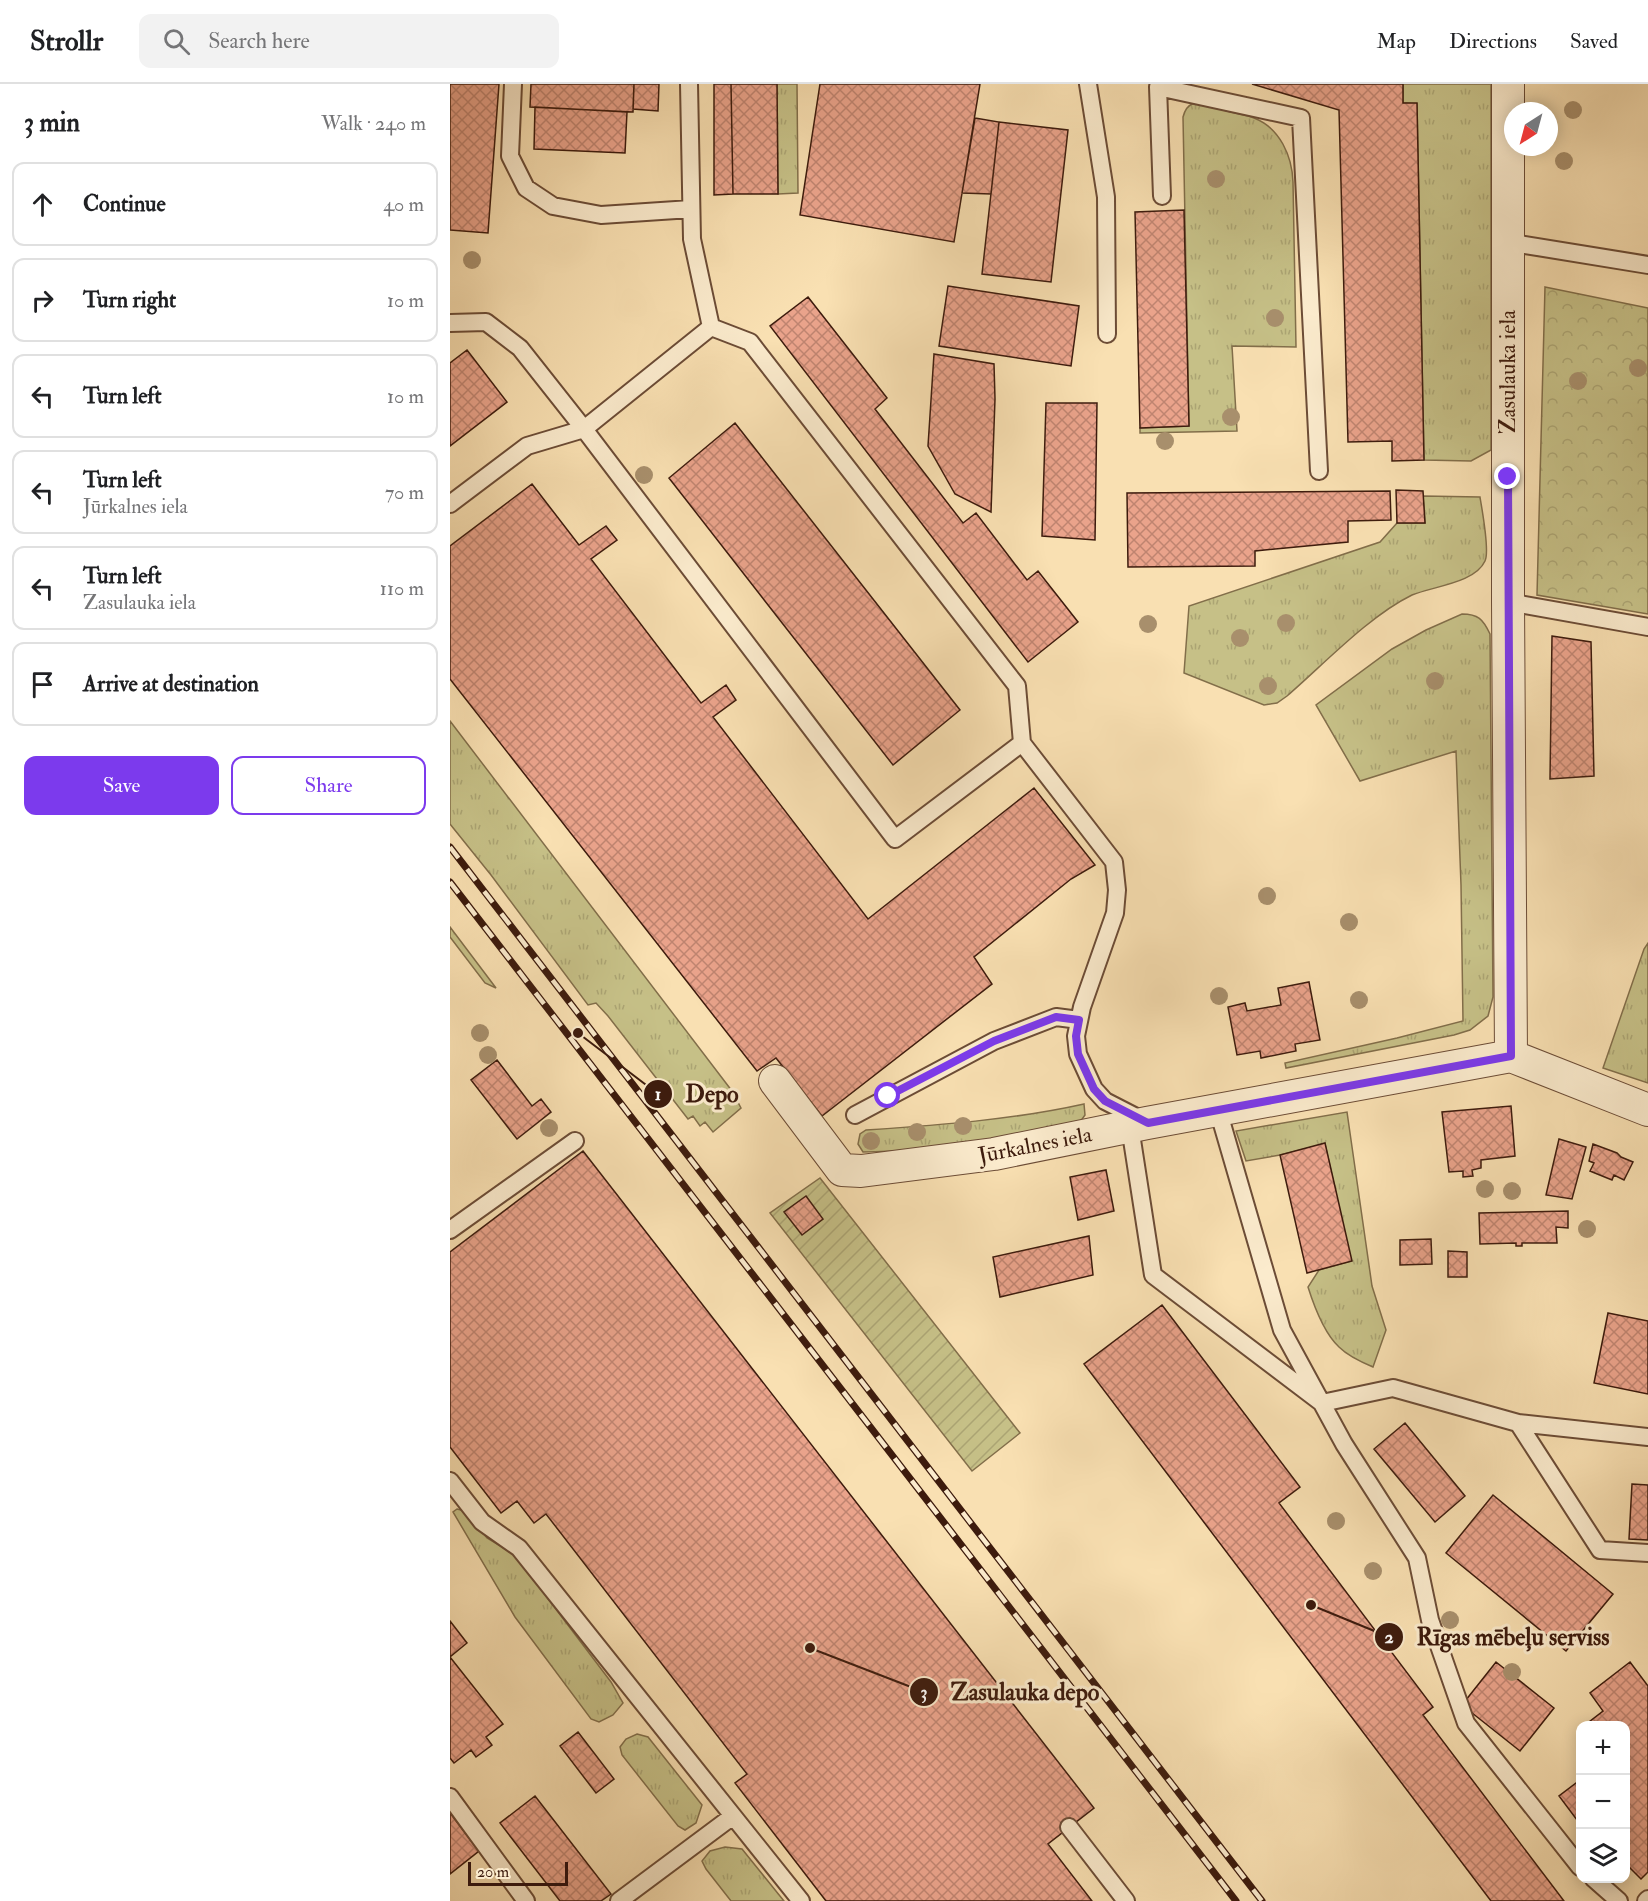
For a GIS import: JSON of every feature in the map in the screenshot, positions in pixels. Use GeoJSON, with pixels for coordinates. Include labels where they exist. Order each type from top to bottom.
{"type":"FeatureCollection","features":[{"type":"Feature","properties":{"kind":"street","name":"Zasulauka iela"},"geometry":{"type":"LineString","coordinates":[[1508,84],[1511,1056]]}},
{"type":"Feature","properties":{"kind":"street","name":"Jūrkalnes iela"},"geometry":{"type":"LineString","coordinates":[[775,1081],[842,1170],[880,1170],[994,1154],[1511,1056]]}},
{"type":"Feature","properties":{"kind":"street"},"geometry":{"type":"LineString","coordinates":[[1511,1056],[1648,1110]]}},
{"type":"Feature","properties":{"kind":"lane"},"geometry":{"type":"LineString","coordinates":[[513,84],[510,156],[526,188],[553,206],[601,215],[691,209]]}},
{"type":"Feature","properties":{"kind":"lane"},"geometry":{"type":"LineString","coordinates":[[689,84],[692,239],[711,327]]}},
{"type":"Feature","properties":{"kind":"lane"},"geometry":{"type":"LineString","coordinates":[[1088,84],[1106,197],[1107,334]]}},
{"type":"Feature","properties":{"kind":"lane"},"geometry":{"type":"LineString","coordinates":[[1162,196],[1158,87],[1301,118],[1318,471]]}},
{"type":"Feature","properties":{"kind":"lane"},"geometry":{"type":"LineString","coordinates":[[1507,242],[1646,265]]}},
{"type":"Feature","properties":{"kind":"lane"},"geometry":{"type":"LineString","coordinates":[[450,323],[486,322],[520,348],[895,839],[1022,744]]}},
{"type":"Feature","properties":{"kind":"lane"},"geometry":{"type":"LineString","coordinates":[[450,504],[526,446],[584,429],[711,327]]}},
{"type":"Feature","properties":{"kind":"lane"},"geometry":{"type":"LineString","coordinates":[[711,327],[750,342],[1017,686],[1022,744],[1114,862],[1118,890],[1115,913],[1079,1020],[1076,1036],[1078,1054],[1094,1089],[1105,1101],[1139,1125],[1153,1275],[1322,1403],[1393,1388],[1518,1423],[1648,1437]]}},
{"type":"Feature","properties":{"kind":"lane"},"geometry":{"type":"LineString","coordinates":[[1508,602],[1648,627]]}},
{"type":"Feature","properties":{"kind":"lane"},"geometry":{"type":"LineString","coordinates":[[855,1115],[994,1041],[1056,1017],[1079,1020]]}},
{"type":"Feature","properties":{"kind":"lane"},"geometry":{"type":"LineString","coordinates":[[1218,1110],[1282,1330],[1344,1444],[1416,1558],[1430,1620],[1466,1723],[1576,1861]]}},
{"type":"Feature","properties":{"kind":"lane"},"geometry":{"type":"LineString","coordinates":[[450,1230],[574,1141]]}},
{"type":"Feature","properties":{"kind":"lane"},"geometry":{"type":"LineString","coordinates":[[1518,1423],[1600,1550],[1648,1553]]}},
{"type":"Feature","properties":{"kind":"lane"},"geometry":{"type":"LineString","coordinates":[[450,1481],[482,1522],[519,1548],[801,1901]]}},
{"type":"Feature","properties":{"kind":"lane"},"geometry":{"type":"LineString","coordinates":[[450,1797],[526,1901]]}},
{"type":"Feature","properties":{"kind":"lane"},"geometry":{"type":"LineString","coordinates":[[619,1901],[733,1816]]}},
{"type":"Feature","properties":{"kind":"lane"},"geometry":{"type":"LineString","coordinates":[[1070,1827],[1126,1901]]}},
{"type":"Feature","properties":{"kind":"lane"},"geometry":{"type":"LineString","coordinates":[[1598,1883],[1618,1901]]}},
{"type":"Feature","properties":{"kind":"green space"},"geometry":{"type":"Polygon","coordinates":[[[777,84],[797,84],[798,193],[778,194],[777,84]]]}},
{"type":"Feature","properties":{"kind":"green space"},"geometry":{"type":"Polygon","coordinates":[[[1403,84],[1491,84],[1491,450],[1471,461],[1424,460],[1417,104],[1403,103],[1403,84]]]}},
{"type":"Feature","properties":{"kind":"green space"},"geometry":{"type":"Polygon","coordinates":[[[1194,103],[1254,118],[1278,136],[1287,153],[1293,182],[1296,347],[1232,346],[1237,431],[1140,433],[1140,428],[1189,426],[1183,117],[1187,108],[1194,103]]]}},
{"type":"Feature","properties":{"kind":"green space"},"geometry":{"type":"Polygon","coordinates":[[[1545,287],[1648,308],[1648,614],[1537,595],[1545,287]]]}},
{"type":"Feature","properties":{"kind":"green space"},"geometry":{"type":"Polygon","coordinates":[[[1423,496],[1480,497],[1487,549],[1485,561],[1472,574],[1453,583],[1412,595],[1396,604],[1347,641],[1277,703],[1264,705],[1184,673],[1189,606],[1380,542],[1397,523],[1425,523],[1423,496]]]}},
{"type":"Feature","properties":{"kind":"green space"},"geometry":{"type":"Polygon","coordinates":[[[1462,614],[1479,618],[1490,634],[1493,997],[1488,1016],[1470,1030],[1454,1035],[1286,1068],[1285,1063],[1463,1021],[1456,751],[1360,781],[1316,705],[1392,649],[1462,614]]]}},
{"type":"Feature","properties":{"kind":"green space"},"geometry":{"type":"Polygon","coordinates":[[[450,721],[732,1091],[741,1108],[713,1132],[705,1122],[700,1126],[693,1116],[688,1119],[608,1016],[596,1003],[588,1005],[450,824],[450,721]]]}},
{"type":"Feature","properties":{"kind":"green space"},"geometry":{"type":"Polygon","coordinates":[[[450,927],[496,988],[485,983],[450,937],[450,927]]]}},
{"type":"Feature","properties":{"kind":"green space"},"geometry":{"type":"Polygon","coordinates":[[[1648,943],[1648,1083],[1603,1068],[1648,943]]]}},
{"type":"Feature","properties":{"kind":"green space"},"geometry":{"type":"Polygon","coordinates":[[[1084,1104],[1085,1115],[1080,1122],[999,1137],[944,1146],[890,1151],[863,1152],[858,1144],[860,1134],[866,1130],[1003,1118],[1084,1104]]]}},
{"type":"Feature","properties":{"kind":"green space"},"geometry":{"type":"Polygon","coordinates":[[[1347,1112],[1372,1286],[1386,1330],[1373,1367],[1351,1356],[1334,1341],[1320,1319],[1308,1287],[1319,1270],[1351,1261],[1325,1144],[1246,1161],[1236,1131],[1347,1112]]]}},
{"type":"Feature","properties":{"kind":"green space"},"geometry":{"type":"Polygon","coordinates":[[[820,1178],[1020,1433],[972,1471],[770,1213],[820,1178]]]}},
{"type":"Feature","properties":{"kind":"green space"},"geometry":{"type":"Polygon","coordinates":[[[457,1509],[465,1511],[487,1538],[515,1555],[611,1682],[623,1703],[613,1715],[599,1722],[591,1719],[515,1617],[453,1512],[457,1509]]]}},
{"type":"Feature","properties":{"kind":"green space"},"geometry":{"type":"Polygon","coordinates":[[[637,1734],[648,1737],[702,1805],[696,1823],[685,1830],[678,1826],[622,1755],[620,1747],[626,1739],[637,1734]]]}},
{"type":"Feature","properties":{"kind":"green space"},"geometry":{"type":"Polygon","coordinates":[[[725,1847],[742,1849],[784,1901],[731,1901],[702,1861],[710,1851],[725,1847]]]}},
{"type":"Feature","properties":{"kind":"building"},"geometry":{"type":"Polygon","coordinates":[[[450,84],[499,84],[488,233],[450,230],[450,84]]]}},
{"type":"Feature","properties":{"kind":"building"},"geometry":{"type":"Polygon","coordinates":[[[531,84],[634,84],[633,112],[530,107],[531,84]]]}},
{"type":"Feature","properties":{"kind":"building"},"geometry":{"type":"Polygon","coordinates":[[[634,84],[659,84],[658,111],[633,109],[634,84]]]}},
{"type":"Feature","properties":{"kind":"building"},"geometry":{"type":"Polygon","coordinates":[[[714,84],[731,84],[733,194],[714,195],[714,84]]]}},
{"type":"Feature","properties":{"kind":"building"},"geometry":{"type":"Polygon","coordinates":[[[731,84],[777,84],[778,194],[733,194],[731,84]]]}},
{"type":"Feature","properties":{"kind":"building"},"geometry":{"type":"Polygon","coordinates":[[[820,84],[980,84],[954,242],[800,215],[820,84]]]}},
{"type":"Feature","properties":{"kind":"building"},"geometry":{"type":"Polygon","coordinates":[[[1252,84],[1403,84],[1403,103],[1417,103],[1424,460],[1392,461],[1392,441],[1348,442],[1339,110],[1252,84]]]}},
{"type":"Feature","properties":{"kind":"building"},"geometry":{"type":"Polygon","coordinates":[[[535,107],[627,112],[625,153],[534,149],[535,107]]]}},
{"type":"Feature","properties":{"kind":"building"},"geometry":{"type":"Polygon","coordinates":[[[975,118],[999,122],[991,194],[962,193],[975,118]]]}},
{"type":"Feature","properties":{"kind":"building"},"geometry":{"type":"Polygon","coordinates":[[[999,122],[1068,130],[1051,282],[982,274],[999,122]]]}},
{"type":"Feature","properties":{"kind":"building"},"geometry":{"type":"Polygon","coordinates":[[[1184,210],[1189,426],[1140,428],[1135,212],[1184,210]]]}},
{"type":"Feature","properties":{"kind":"building"},"geometry":{"type":"Polygon","coordinates":[[[948,286],[1079,306],[1071,366],[939,346],[948,286]]]}},
{"type":"Feature","properties":{"kind":"building"},"geometry":{"type":"Polygon","coordinates":[[[808,297],[887,398],[875,409],[963,523],[976,513],[1027,580],[1038,571],[1078,622],[1028,662],[770,326],[808,297]]]}},
{"type":"Feature","properties":{"kind":"building"},"geometry":{"type":"Polygon","coordinates":[[[467,350],[507,402],[450,446],[450,363],[467,350]]]}},
{"type":"Feature","properties":{"kind":"building"},"geometry":{"type":"Polygon","coordinates":[[[934,354],[994,364],[991,512],[955,494],[928,446],[934,354]]]}},
{"type":"Feature","properties":{"kind":"building"},"geometry":{"type":"Polygon","coordinates":[[[1046,403],[1097,403],[1095,540],[1042,536],[1046,403]]]}},
{"type":"Feature","properties":{"kind":"building"},"geometry":{"type":"Polygon","coordinates":[[[735,423],[960,710],[893,765],[669,478],[735,423]]]}},
{"type":"Feature","properties":{"kind":"building"},"geometry":{"type":"Polygon","coordinates":[[[532,484],[579,545],[606,526],[617,540],[591,559],[701,703],[726,685],[736,700],[713,717],[868,919],[1034,788],[1095,865],[1071,879],[974,957],[992,984],[822,1116],[776,1058],[757,1071],[450,679],[450,546],[532,484]]]}},
{"type":"Feature","properties":{"kind":"building"},"geometry":{"type":"Polygon","coordinates":[[[1396,490],[1423,491],[1425,523],[1397,523],[1396,490]]]}},
{"type":"Feature","properties":{"kind":"building"},"geometry":{"type":"Polygon","coordinates":[[[1390,491],[1391,520],[1348,521],[1348,542],[1255,551],[1255,566],[1128,567],[1127,493],[1390,491]]]}},
{"type":"Feature","properties":{"kind":"building"},"geometry":{"type":"Polygon","coordinates":[[[1552,636],[1591,642],[1594,776],[1550,779],[1552,636]]]}},
{"type":"Feature","properties":{"kind":"building"},"geometry":{"type":"Polygon","coordinates":[[[1309,982],[1320,1040],[1295,1044],[1296,1051],[1261,1058],[1260,1051],[1237,1055],[1228,1007],[1245,1003],[1247,1011],[1281,1005],[1278,988],[1309,982]]]}},
{"type":"Feature","properties":{"kind":"building"},"geometry":{"type":"Polygon","coordinates":[[[497,1060],[532,1106],[541,1099],[551,1112],[517,1139],[471,1080],[497,1060]]]}},
{"type":"Feature","properties":{"kind":"building"},"geometry":{"type":"Polygon","coordinates":[[[1511,1106],[1515,1156],[1481,1160],[1481,1168],[1472,1170],[1473,1176],[1463,1177],[1463,1171],[1449,1172],[1442,1112],[1511,1106]]]}},
{"type":"Feature","properties":{"kind":"building"},"geometry":{"type":"Polygon","coordinates":[[[1559,1139],[1586,1147],[1572,1199],[1546,1195],[1559,1139]]]}},
{"type":"Feature","properties":{"kind":"building"},"geometry":{"type":"Polygon","coordinates":[[[1325,1143],[1352,1261],[1307,1273],[1280,1155],[1325,1143]]]}},
{"type":"Feature","properties":{"kind":"building"},"geometry":{"type":"Polygon","coordinates":[[[1593,1144],[1633,1162],[1624,1180],[1614,1175],[1612,1180],[1590,1171],[1594,1163],[1589,1161],[1593,1144]]]}},
{"type":"Feature","properties":{"kind":"building"},"geometry":{"type":"Polygon","coordinates":[[[583,1151],[1094,1808],[1048,1844],[1092,1901],[826,1901],[735,1783],[747,1774],[546,1514],[534,1523],[517,1501],[501,1513],[450,1447],[450,1252],[583,1151]]]}},
{"type":"Feature","properties":{"kind":"building"},"geometry":{"type":"Polygon","coordinates":[[[1106,1170],[1114,1211],[1078,1220],[1070,1177],[1106,1170]]]}},
{"type":"Feature","properties":{"kind":"building"},"geometry":{"type":"Polygon","coordinates":[[[806,1196],[823,1219],[802,1235],[784,1212],[806,1196]]]}},
{"type":"Feature","properties":{"kind":"building"},"geometry":{"type":"Polygon","coordinates":[[[1568,1211],[1568,1228],[1556,1227],[1557,1243],[1522,1243],[1522,1246],[1516,1246],[1516,1243],[1480,1244],[1479,1213],[1568,1211]]]}},
{"type":"Feature","properties":{"kind":"building"},"geometry":{"type":"Polygon","coordinates":[[[1089,1236],[1093,1275],[1000,1297],[993,1257],[1089,1236]]]}},
{"type":"Feature","properties":{"kind":"building"},"geometry":{"type":"Polygon","coordinates":[[[1431,1239],[1432,1264],[1400,1265],[1400,1240],[1431,1239]]]}},
{"type":"Feature","properties":{"kind":"building"},"geometry":{"type":"Polygon","coordinates":[[[1448,1251],[1467,1252],[1467,1277],[1448,1277],[1448,1251]]]}},
{"type":"Feature","properties":{"kind":"building"},"geometry":{"type":"Polygon","coordinates":[[[1162,1305],[1300,1487],[1279,1503],[1433,1707],[1423,1715],[1564,1901],[1491,1901],[1084,1364],[1162,1305]]]}},
{"type":"Feature","properties":{"kind":"building"},"geometry":{"type":"Polygon","coordinates":[[[1608,1313],[1648,1321],[1648,1394],[1594,1383],[1608,1313]]]}},
{"type":"Feature","properties":{"kind":"building"},"geometry":{"type":"Polygon","coordinates":[[[1405,1423],[1465,1496],[1435,1522],[1374,1449],[1405,1423]]]}},
{"type":"Feature","properties":{"kind":"building"},"geometry":{"type":"Polygon","coordinates":[[[1632,1484],[1648,1485],[1648,1540],[1629,1539],[1632,1484]]]}},
{"type":"Feature","properties":{"kind":"building"},"geometry":{"type":"Polygon","coordinates":[[[1493,1495],[1613,1594],[1566,1651],[1446,1553],[1493,1495]]]}},
{"type":"Feature","properties":{"kind":"building"},"geometry":{"type":"Polygon","coordinates":[[[450,1621],[467,1643],[450,1657],[450,1621]]]}},
{"type":"Feature","properties":{"kind":"building"},"geometry":{"type":"Polygon","coordinates":[[[450,1657],[503,1724],[486,1737],[492,1745],[476,1757],[471,1750],[454,1763],[450,1758],[450,1657]]]}},
{"type":"Feature","properties":{"kind":"building"},"geometry":{"type":"Polygon","coordinates":[[[1496,1662],[1554,1708],[1520,1751],[1462,1705],[1496,1662]]]}},
{"type":"Feature","properties":{"kind":"building"},"geometry":{"type":"Polygon","coordinates":[[[1630,1662],[1648,1686],[1648,1872],[1641,1879],[1630,1868],[1630,1721],[1590,1721],[1603,1711],[1590,1693],[1630,1662]]]}},
{"type":"Feature","properties":{"kind":"building"},"geometry":{"type":"Polygon","coordinates":[[[578,1732],[614,1779],[596,1793],[560,1746],[578,1732]]]}},
{"type":"Feature","properties":{"kind":"building"},"geometry":{"type":"Polygon","coordinates":[[[1576,1783],[1576,1819],[1559,1796],[1576,1783]]]}},
{"type":"Feature","properties":{"kind":"building"},"geometry":{"type":"Polygon","coordinates":[[[535,1796],[611,1894],[601,1901],[560,1901],[500,1823],[535,1796]]]}},
{"type":"Feature","properties":{"kind":"building"},"geometry":{"type":"Polygon","coordinates":[[[450,1814],[479,1851],[450,1874],[450,1814]]]}},
{"type":"Feature","properties":{"kind":"railway"},"geometry":{"type":"LineString","coordinates":[[450,847],[1262,1901]]}},
{"type":"Feature","properties":{"kind":"railway"},"geometry":{"type":"LineString","coordinates":[[450,882],[1236,1901]]}},
{"type":"Feature","properties":{"kind":"place","name":"Depo"},"geometry":{"type":"Point","coordinates":[578,1033]}},
{"type":"Feature","properties":{"kind":"place","name":"Rīgas mēbeļu serviss"},"geometry":{"type":"Point","coordinates":[1311,1605]}},
{"type":"Feature","properties":{"kind":"place","name":"Zasulauka depo"},"geometry":{"type":"Point","coordinates":[810,1648]}},
{"type":"Feature","properties":{"kind":"route"},"geometry":{"type":"LineString","coordinates":[[888,1096],[994,1041],[1056,1017],[1079,1020],[1076,1036],[1078,1054],[1094,1089],[1105,1101],[1148,1123],[1511,1056],[1508,477]]}}]}
